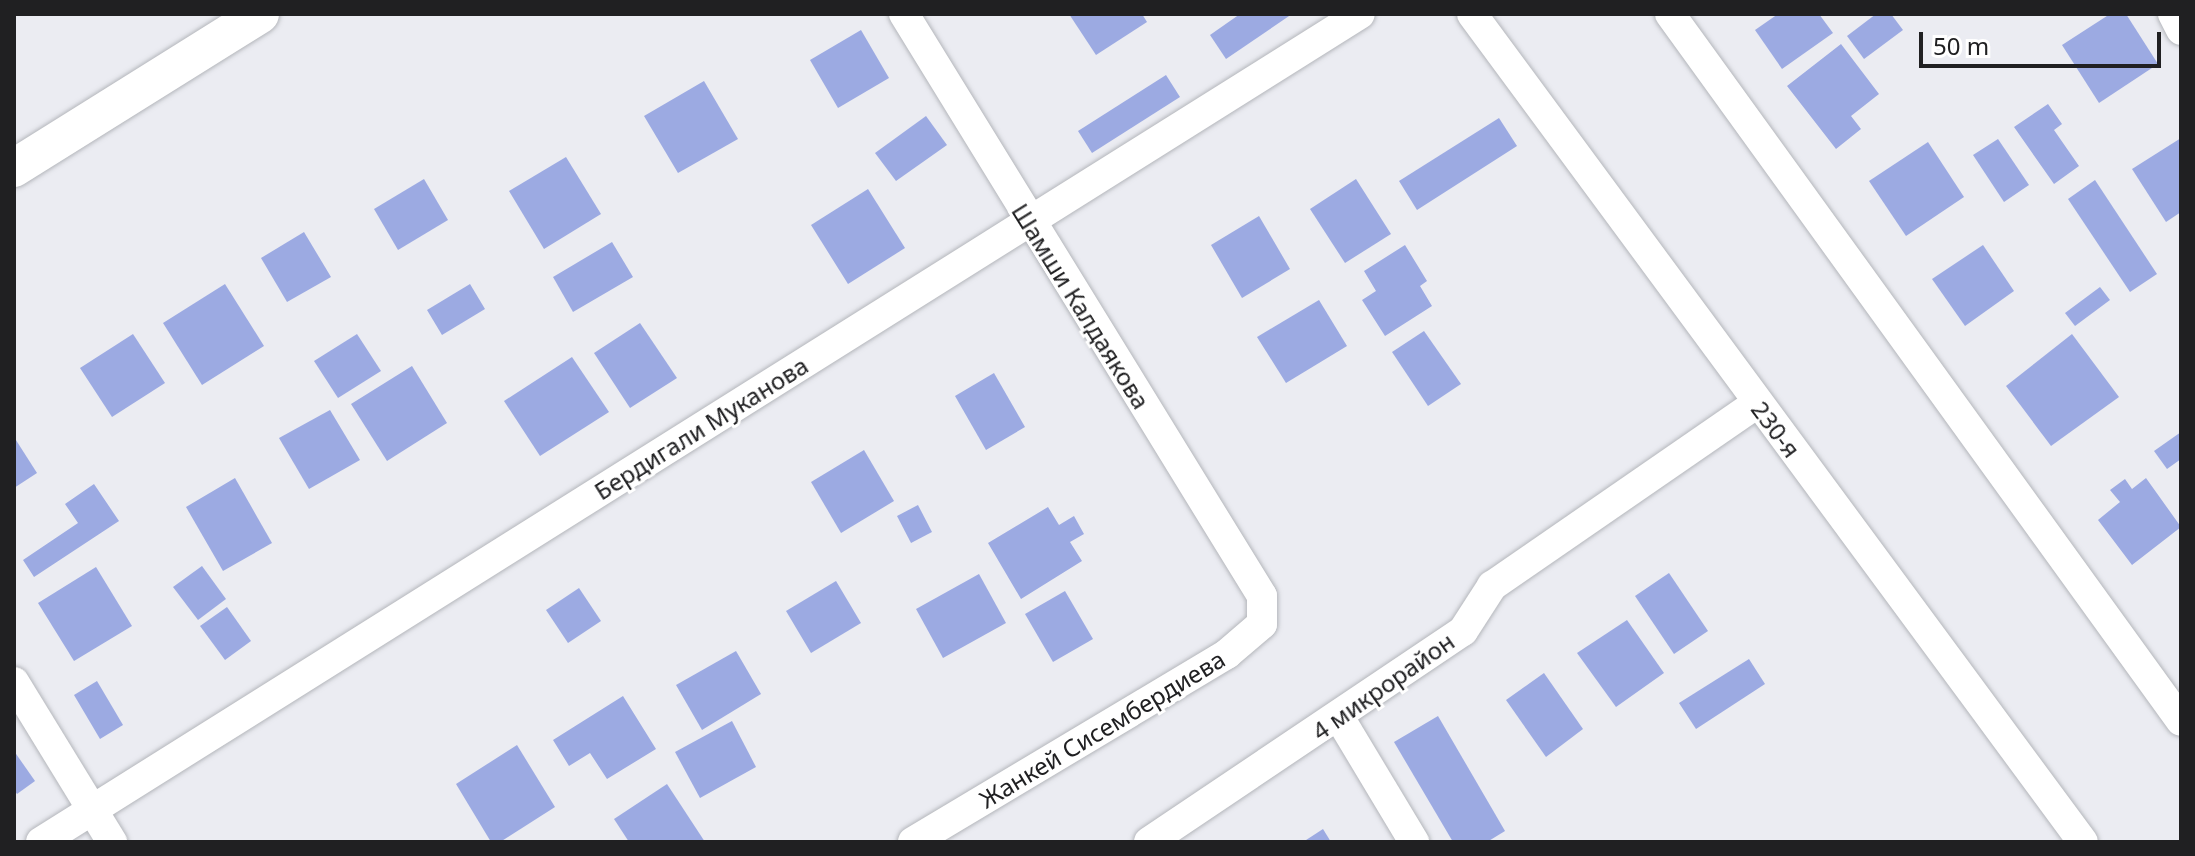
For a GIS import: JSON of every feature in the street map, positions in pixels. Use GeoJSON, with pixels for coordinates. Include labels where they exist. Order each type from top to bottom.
{"type":"FeatureCollection","features":[{"type":"Feature","properties":{"kind":"street"},"geometry":{"type":"LineString","coordinates":[[14,168],[260,14]]}},
{"type":"Feature","properties":{"kind":"street","name":"Шамши Калдаякова"},"geometry":{"type":"LineString","coordinates":[[904,14],[1029,222],[1262,596]]}},
{"type":"Feature","properties":{"kind":"street","name":"Бердигали Муканова"},"geometry":{"type":"LineString","coordinates":[[41,842],[1360,14]]}},
{"type":"Feature","properties":{"kind":"street","name":"230-я"},"geometry":{"type":"LineString","coordinates":[[1472,14],[2083,842]]}},
{"type":"Feature","properties":{"kind":"street"},"geometry":{"type":"LineString","coordinates":[[1670,14],[2181,721]]}},
{"type":"Feature","properties":{"kind":"street"},"geometry":{"type":"LineString","coordinates":[[2173,14],[2181,30]]}},
{"type":"Feature","properties":{"kind":"street","name":"4 микрорайон"},"geometry":{"type":"LineString","coordinates":[[1149,842],[1463,631],[1492,586],[1757,403]]}},
{"type":"Feature","properties":{"kind":"street","name":"Жанкей Сисембердиева"},"geometry":{"type":"LineString","coordinates":[[913,842],[1227,654],[1262,624],[1262,596]]}},
{"type":"Feature","properties":{"kind":"street"},"geometry":{"type":"LineString","coordinates":[[14,682],[112,842]]}},
{"type":"Feature","properties":{"kind":"street"},"geometry":{"type":"LineString","coordinates":[[1339,717],[1414,842]]}},
{"type":"Feature","properties":{"kind":"building"},"geometry":{"type":"Polygon","coordinates":[[[1069,14],[1142,14],[1147,22],[1096,55],[1069,14]]]}},
{"type":"Feature","properties":{"kind":"building"},"geometry":{"type":"Polygon","coordinates":[[[1240,14],[1292,14],[1226,59],[1210,35],[1240,14]]]}},
{"type":"Feature","properties":{"kind":"building"},"geometry":{"type":"Polygon","coordinates":[[[1778,14],[1819,14],[1833,33],[1782,69],[1755,30],[1778,14]]]}},
{"type":"Feature","properties":{"kind":"building"},"geometry":{"type":"Polygon","coordinates":[[[1876,14],[1891,14],[1903,30],[1864,59],[1847,36],[1876,14]]]}},
{"type":"Feature","properties":{"kind":"building"},"geometry":{"type":"Polygon","coordinates":[[[2110,14],[2126,14],[2158,64],[2099,103],[2062,45],[2110,14]]]}},
{"type":"Feature","properties":{"kind":"building"},"geometry":{"type":"Polygon","coordinates":[[[861,30],[889,78],[838,108],[810,60],[861,30]]]}},
{"type":"Feature","properties":{"kind":"building"},"geometry":{"type":"Polygon","coordinates":[[[1841,44],[1879,94],[1851,116],[1861,129],[1836,149],[1787,86],[1841,44]]]}},
{"type":"Feature","properties":{"kind":"building"},"geometry":{"type":"Polygon","coordinates":[[[1166,75],[1180,97],[1092,153],[1078,131],[1166,75]]]}},
{"type":"Feature","properties":{"kind":"building"},"geometry":{"type":"Polygon","coordinates":[[[704,81],[738,139],[678,173],[644,116],[704,81]]]}},
{"type":"Feature","properties":{"kind":"building"},"geometry":{"type":"Polygon","coordinates":[[[2048,104],[2062,124],[2054,130],[2079,166],[2054,184],[2014,127],[2048,104]]]}},
{"type":"Feature","properties":{"kind":"building"},"geometry":{"type":"Polygon","coordinates":[[[926,116],[947,145],[896,181],[875,153],[926,116]]]}},
{"type":"Feature","properties":{"kind":"building"},"geometry":{"type":"Polygon","coordinates":[[[1499,118],[1517,146],[1417,210],[1399,181],[1499,118]]]}},
{"type":"Feature","properties":{"kind":"building"},"geometry":{"type":"Polygon","coordinates":[[[2181,138],[2181,212],[2166,222],[2132,169],[2181,138]]]}},
{"type":"Feature","properties":{"kind":"building"},"geometry":{"type":"Polygon","coordinates":[[[1998,139],[2029,185],[2004,202],[1973,155],[1998,139]]]}},
{"type":"Feature","properties":{"kind":"building"},"geometry":{"type":"Polygon","coordinates":[[[1928,142],[1964,197],[1906,236],[1869,181],[1928,142]]]}},
{"type":"Feature","properties":{"kind":"building"},"geometry":{"type":"Polygon","coordinates":[[[566,157],[601,214],[544,249],[509,191],[566,157]]]}},
{"type":"Feature","properties":{"kind":"building"},"geometry":{"type":"Polygon","coordinates":[[[424,179],[448,220],[398,250],[374,209],[424,179]]]}},
{"type":"Feature","properties":{"kind":"building"},"geometry":{"type":"Polygon","coordinates":[[[1356,179],[1391,234],[1345,263],[1310,209],[1356,179]]]}},
{"type":"Feature","properties":{"kind":"building"},"geometry":{"type":"Polygon","coordinates":[[[2095,180],[2157,274],[2130,292],[2068,199],[2095,180]]]}},
{"type":"Feature","properties":{"kind":"building"},"geometry":{"type":"Polygon","coordinates":[[[868,189],[905,248],[848,284],[811,225],[868,189]]]}},
{"type":"Feature","properties":{"kind":"building"},"geometry":{"type":"Polygon","coordinates":[[[1259,216],[1290,269],[1242,298],[1211,245],[1259,216]]]}},
{"type":"Feature","properties":{"kind":"building"},"geometry":{"type":"Polygon","coordinates":[[[304,232],[331,277],[287,302],[261,258],[304,232]]]}},
{"type":"Feature","properties":{"kind":"building"},"geometry":{"type":"Polygon","coordinates":[[[612,242],[633,277],[573,312],[553,277],[612,242]]]}},
{"type":"Feature","properties":{"kind":"building"},"geometry":{"type":"Polygon","coordinates":[[[1405,245],[1427,281],[1420,286],[1432,306],[1385,336],[1362,300],[1376,291],[1364,271],[1405,245]]]}},
{"type":"Feature","properties":{"kind":"building"},"geometry":{"type":"Polygon","coordinates":[[[1983,245],[2014,291],[1965,326],[1932,279],[1983,245]]]}},
{"type":"Feature","properties":{"kind":"building"},"geometry":{"type":"Polygon","coordinates":[[[225,284],[264,346],[202,385],[163,323],[225,284]]]}},
{"type":"Feature","properties":{"kind":"building"},"geometry":{"type":"Polygon","coordinates":[[[470,284],[485,309],[442,335],[427,310],[470,284]]]}},
{"type":"Feature","properties":{"kind":"building"},"geometry":{"type":"Polygon","coordinates":[[[2100,287],[2110,300],[2075,326],[2065,313],[2100,287]]]}},
{"type":"Feature","properties":{"kind":"building"},"geometry":{"type":"Polygon","coordinates":[[[1319,300],[1347,346],[1286,383],[1257,337],[1319,300]]]}},
{"type":"Feature","properties":{"kind":"building"},"geometry":{"type":"Polygon","coordinates":[[[640,323],[677,378],[630,408],[594,353],[640,323]]]}},
{"type":"Feature","properties":{"kind":"building"},"geometry":{"type":"Polygon","coordinates":[[[1424,331],[1461,384],[1428,406],[1392,352],[1424,331]]]}},
{"type":"Feature","properties":{"kind":"building"},"geometry":{"type":"Polygon","coordinates":[[[133,334],[165,383],[112,417],[80,368],[133,334]]]}},
{"type":"Feature","properties":{"kind":"building"},"geometry":{"type":"Polygon","coordinates":[[[357,334],[381,371],[338,398],[314,361],[357,334]]]}},
{"type":"Feature","properties":{"kind":"building"},"geometry":{"type":"Polygon","coordinates":[[[2072,334],[2119,397],[2051,446],[2006,386],[2072,334]]]}},
{"type":"Feature","properties":{"kind":"building"},"geometry":{"type":"Polygon","coordinates":[[[572,357],[609,412],[540,456],[504,401],[572,357]]]}},
{"type":"Feature","properties":{"kind":"building"},"geometry":{"type":"Polygon","coordinates":[[[412,366],[447,423],[387,461],[351,404],[412,366]]]}},
{"type":"Feature","properties":{"kind":"building"},"geometry":{"type":"Polygon","coordinates":[[[994,373],[1025,427],[986,450],[955,396],[994,373]]]}},
{"type":"Feature","properties":{"kind":"building"},"geometry":{"type":"Polygon","coordinates":[[[330,410],[360,460],[309,489],[279,438],[330,410]]]}},
{"type":"Feature","properties":{"kind":"building"},"geometry":{"type":"Polygon","coordinates":[[[2181,432],[2181,459],[2167,469],[2154,451],[2181,432]]]}},
{"type":"Feature","properties":{"kind":"building"},"geometry":{"type":"Polygon","coordinates":[[[14,437],[37,473],[14,488],[14,437]]]}},
{"type":"Feature","properties":{"kind":"building"},"geometry":{"type":"Polygon","coordinates":[[[864,450],[894,501],[841,533],[811,482],[864,450]]]}},
{"type":"Feature","properties":{"kind":"building"},"geometry":{"type":"Polygon","coordinates":[[[235,478],[272,543],[223,571],[186,507],[235,478]]]}},
{"type":"Feature","properties":{"kind":"building"},"geometry":{"type":"Polygon","coordinates":[[[2146,478],[2181,527],[2132,565],[2098,520],[2120,502],[2110,490],[2125,479],[2132,489],[2146,478]]]}},
{"type":"Feature","properties":{"kind":"building"},"geometry":{"type":"Polygon","coordinates":[[[94,484],[119,521],[34,577],[23,560],[78,523],[65,504],[94,484]]]}},
{"type":"Feature","properties":{"kind":"building"},"geometry":{"type":"Polygon","coordinates":[[[918,505],[932,532],[911,543],[897,516],[918,505]]]}},
{"type":"Feature","properties":{"kind":"building"},"geometry":{"type":"Polygon","coordinates":[[[1048,507],[1059,525],[1074,516],[1084,534],[1070,542],[1082,561],[1021,599],[988,543],[1048,507]]]}},
{"type":"Feature","properties":{"kind":"building"},"geometry":{"type":"Polygon","coordinates":[[[202,566],[226,599],[198,620],[173,587],[202,566]]]}},
{"type":"Feature","properties":{"kind":"building"},"geometry":{"type":"Polygon","coordinates":[[[96,567],[132,626],[74,661],[38,603],[96,567]]]}},
{"type":"Feature","properties":{"kind":"building"},"geometry":{"type":"Polygon","coordinates":[[[1669,573],[1708,631],[1674,654],[1635,596],[1669,573]]]}},
{"type":"Feature","properties":{"kind":"building"},"geometry":{"type":"Polygon","coordinates":[[[979,574],[1006,623],[943,658],[916,609],[979,574]]]}},
{"type":"Feature","properties":{"kind":"building"},"geometry":{"type":"Polygon","coordinates":[[[836,581],[861,623],[811,653],[786,611],[836,581]]]}},
{"type":"Feature","properties":{"kind":"building"},"geometry":{"type":"Polygon","coordinates":[[[579,588],[601,621],[568,643],[546,610],[579,588]]]}},
{"type":"Feature","properties":{"kind":"building"},"geometry":{"type":"Polygon","coordinates":[[[1065,591],[1093,639],[1053,662],[1025,614],[1065,591]]]}},
{"type":"Feature","properties":{"kind":"building"},"geometry":{"type":"Polygon","coordinates":[[[227,607],[251,641],[225,660],[200,626],[227,607]]]}},
{"type":"Feature","properties":{"kind":"building"},"geometry":{"type":"Polygon","coordinates":[[[1627,620],[1664,673],[1616,707],[1577,653],[1627,620]]]}},
{"type":"Feature","properties":{"kind":"building"},"geometry":{"type":"Polygon","coordinates":[[[736,651],[761,694],[702,730],[676,685],[736,651]]]}},
{"type":"Feature","properties":{"kind":"building"},"geometry":{"type":"Polygon","coordinates":[[[1749,659],[1765,684],[1696,729],[1679,703],[1749,659]]]}},
{"type":"Feature","properties":{"kind":"building"},"geometry":{"type":"Polygon","coordinates":[[[1544,673],[1583,729],[1546,757],[1506,700],[1544,673]]]}},
{"type":"Feature","properties":{"kind":"building"},"geometry":{"type":"Polygon","coordinates":[[[97,681],[123,725],[100,739],[74,695],[97,681]]]}},
{"type":"Feature","properties":{"kind":"building"},"geometry":{"type":"Polygon","coordinates":[[[623,696],[656,749],[607,779],[590,753],[569,766],[553,740],[623,696]]]}},
{"type":"Feature","properties":{"kind":"building"},"geometry":{"type":"Polygon","coordinates":[[[1438,716],[1505,831],[1487,842],[1453,842],[1394,742],[1438,716]]]}},
{"type":"Feature","properties":{"kind":"building"},"geometry":{"type":"Polygon","coordinates":[[[732,721],[756,767],[700,798],[675,752],[732,721]]]}},
{"type":"Feature","properties":{"kind":"building"},"geometry":{"type":"Polygon","coordinates":[[[517,745],[555,807],[500,842],[491,842],[456,784],[517,745]]]}},
{"type":"Feature","properties":{"kind":"building"},"geometry":{"type":"Polygon","coordinates":[[[14,751],[35,781],[17,794],[14,790],[14,751]]]}},
{"type":"Feature","properties":{"kind":"building"},"geometry":{"type":"Polygon","coordinates":[[[667,784],[705,842],[629,842],[614,819],[667,784]]]}},
{"type":"Feature","properties":{"kind":"building"},"geometry":{"type":"Polygon","coordinates":[[[1323,829],[1331,842],[1303,842],[1323,829]]]}}]}
